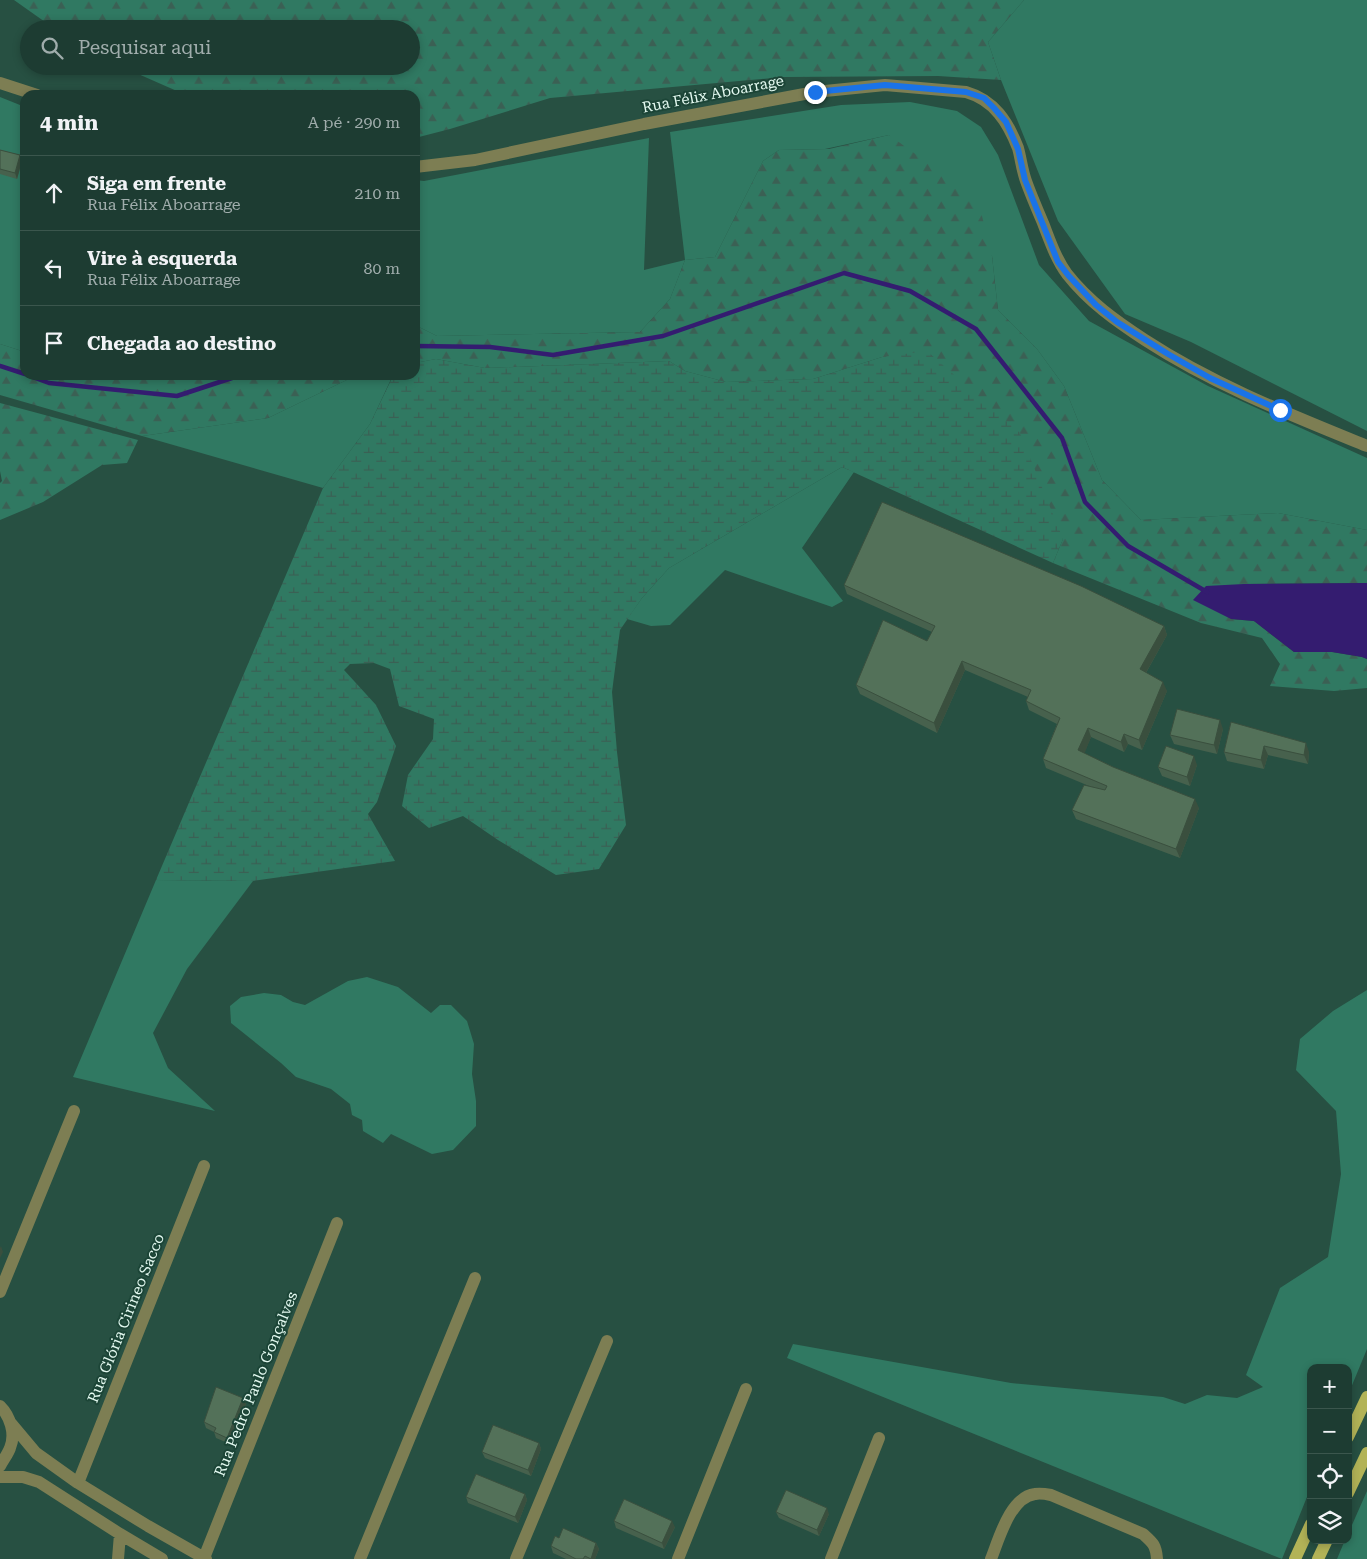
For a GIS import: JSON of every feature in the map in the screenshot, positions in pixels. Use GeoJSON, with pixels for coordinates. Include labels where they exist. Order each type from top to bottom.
{"type":"FeatureCollection","features":[{"type":"Feature","properties":{"kind":"main road"},"geometry":{"type":"LineString","coordinates":[[1352,1429],[1367,1397]]}},
{"type":"Feature","properties":{"kind":"main road"},"geometry":{"type":"LineString","coordinates":[[1352,1485],[1367,1453]]}},
{"type":"Feature","properties":{"kind":"main road"},"geometry":{"type":"LineString","coordinates":[[1295,1559],[1307,1533]]}},
{"type":"Feature","properties":{"kind":"main road"},"geometry":{"type":"LineString","coordinates":[[1318,1559],[1325,1544]]}},
{"type":"Feature","properties":{"kind":"street"},"geometry":{"type":"LineString","coordinates":[[0,83],[22,90]]}},
{"type":"Feature","properties":{"kind":"street","name":"Rua Félix Aboarrage"},"geometry":{"type":"LineString","coordinates":[[420,166],[475,160],[644,124],[815,92],[885,85],[975,94],[984,98],[1006,122],[1018,149],[1025,180],[1058,262],[1096,305],[1117,322],[1160,350],[1210,378],[1280,410],[1367,446]]}},
{"type":"Feature","properties":{"kind":"street"},"geometry":{"type":"LineString","coordinates":[[0,1292],[74,1111]]}},
{"type":"Feature","properties":{"kind":"street","name":"Rua Glória Cirineo Sacco"},"geometry":{"type":"LineString","coordinates":[[78,1482],[204,1166]]}},
{"type":"Feature","properties":{"kind":"street","name":"Rua Pedro Paulo Gonçalves"},"geometry":{"type":"LineString","coordinates":[[205,1558],[337,1222]]}},
{"type":"Feature","properties":{"kind":"street"},"geometry":{"type":"LineString","coordinates":[[360,1559],[475,1278]]}},
{"type":"Feature","properties":{"kind":"street"},"geometry":{"type":"LineString","coordinates":[[516,1559],[607,1340]]}},
{"type":"Feature","properties":{"kind":"street"},"geometry":{"type":"LineString","coordinates":[[678,1559],[746,1389]]}},
{"type":"Feature","properties":{"kind":"street"},"geometry":{"type":"LineString","coordinates":[[0,1406],[5,1411],[10,1422],[36,1453],[148,1526],[205,1558]]}},
{"type":"Feature","properties":{"kind":"street"},"geometry":{"type":"LineString","coordinates":[[0,1466],[11,1447],[10,1422]]}},
{"type":"Feature","properties":{"kind":"street"},"geometry":{"type":"LineString","coordinates":[[830,1559],[879,1438]]}},
{"type":"Feature","properties":{"kind":"street"},"geometry":{"type":"LineString","coordinates":[[0,1477],[23,1477],[39,1482],[162,1559]]}},
{"type":"Feature","properties":{"kind":"street"},"geometry":{"type":"LineString","coordinates":[[991,1559],[1011,1512],[1022,1499],[1035,1494],[1051,1495],[1143,1534],[1153,1542],[1157,1559]]}},
{"type":"Feature","properties":{"kind":"street"},"geometry":{"type":"LineString","coordinates":[[118,1559],[120,1534]]}},
{"type":"Feature","properties":{"kind":"green space"},"geometry":{"type":"Polygon","coordinates":[[[14,0],[1024,0],[988,42],[1001,80],[938,76],[784,77],[550,98],[420,137],[420,90],[175,90],[140,75],[420,75],[420,20],[42,20],[14,0]]]}},
{"type":"Feature","properties":{"kind":"green space"},"geometry":{"type":"Polygon","coordinates":[[[1024,0],[1367,0],[1367,431],[1191,342],[1125,314],[1058,221],[1001,80],[988,42],[1024,0]]]}},
{"type":"Feature","properties":{"kind":"green space"},"geometry":{"type":"Polygon","coordinates":[[[0,97],[20,105],[20,350],[0,344],[0,97]]]}},
{"type":"Feature","properties":{"kind":"green space"},"geometry":{"type":"Polygon","coordinates":[[[910,102],[957,111],[981,127],[998,155],[1039,265],[1089,321],[1208,386],[1367,458],[1367,530],[1278,513],[1141,520],[1102,480],[1064,386],[1037,349],[998,310],[992,256],[889,135],[825,149],[779,150],[763,161],[715,257],[685,260],[670,132],[841,105],[910,102]]]}},
{"type":"Feature","properties":{"kind":"green space"},"geometry":{"type":"Polygon","coordinates":[[[889,135],[960,186],[982,216],[992,256],[998,310],[1037,349],[1064,386],[1102,480],[1141,520],[1278,513],[1367,530],[1367,583],[1244,584],[1231,619],[1254,621],[1294,652],[1332,652],[1367,659],[1367,688],[1334,691],[1270,686],[1280,664],[1262,638],[1201,623],[1053,563],[1063,539],[882,357],[813,379],[726,382],[685,371],[669,361],[485,368],[436,359],[420,362],[420,328],[437,336],[640,332],[670,299],[685,260],[715,257],[763,161],[779,150],[829,149],[889,135]]]}},
{"type":"Feature","properties":{"kind":"green space"},"geometry":{"type":"Polygon","coordinates":[[[649,138],[644,270],[685,260],[670,299],[640,332],[437,336],[420,328],[420,181],[649,138]]]}},
{"type":"Feature","properties":{"kind":"green space"},"geometry":{"type":"Polygon","coordinates":[[[0,344],[20,350],[20,380],[347,380],[268,418],[142,436],[0,395],[0,344]]]}},
{"type":"Feature","properties":{"kind":"green space"},"geometry":{"type":"Polygon","coordinates":[[[927,351],[1020,433],[1063,539],[1053,563],[842,467],[669,568],[642,598],[620,630],[612,692],[626,825],[599,869],[556,875],[498,840],[463,816],[429,828],[402,806],[408,775],[433,739],[434,719],[399,706],[390,669],[374,663],[350,664],[344,670],[376,705],[396,746],[377,802],[368,814],[395,861],[253,881],[156,880],[323,488],[370,424],[391,380],[420,380],[420,362],[436,359],[485,368],[669,361],[685,371],[726,382],[813,379],[882,357],[927,351]]]}},
{"type":"Feature","properties":{"kind":"green space"},"geometry":{"type":"Polygon","coordinates":[[[347,380],[391,380],[370,424],[323,488],[142,436],[268,418],[347,380]]]}},
{"type":"Feature","properties":{"kind":"green space"},"geometry":{"type":"Polygon","coordinates":[[[0,403],[138,440],[127,463],[102,465],[43,502],[0,520],[0,483],[2,481],[0,471],[0,403]]]}},
{"type":"Feature","properties":{"kind":"green space"},"geometry":{"type":"Polygon","coordinates":[[[842,467],[854,472],[802,548],[843,601],[832,607],[725,570],[670,625],[651,626],[627,619],[642,598],[669,568],[842,467]]]}},
{"type":"Feature","properties":{"kind":"green space"},"geometry":{"type":"Polygon","coordinates":[[[156,880],[253,881],[187,969],[153,1033],[168,1068],[215,1111],[73,1077],[156,880]]]}},
{"type":"Feature","properties":{"kind":"green space"},"geometry":{"type":"Polygon","coordinates":[[[367,977],[398,987],[431,1013],[440,1005],[451,1005],[467,1021],[474,1044],[472,1074],[476,1101],[476,1126],[453,1150],[432,1154],[391,1134],[383,1143],[363,1131],[362,1120],[352,1115],[350,1104],[331,1089],[296,1077],[231,1023],[230,1006],[241,997],[264,993],[281,995],[293,1002],[305,1005],[348,981],[367,977]]]}},
{"type":"Feature","properties":{"kind":"green space"},"geometry":{"type":"Polygon","coordinates":[[[1367,990],[1367,1349],[1352,1385],[1352,1364],[1307,1364],[1307,1497],[1282,1559],[787,1358],[793,1344],[1011,1383],[1163,1397],[1185,1404],[1207,1395],[1237,1398],[1263,1387],[1246,1375],[1280,1288],[1328,1257],[1341,1174],[1336,1111],[1296,1070],[1300,1039],[1333,1011],[1367,990]]]}},
{"type":"Feature","properties":{"kind":"green space"},"geometry":{"type":"Polygon","coordinates":[[[1367,1491],[1367,1559],[1337,1559],[1343,1544],[1352,1544],[1352,1525],[1367,1491]]]}},
{"type":"Feature","properties":{"kind":"shaded area"},"geometry":{"type":"Polygon","coordinates":[[[1367,583],[1367,659],[1332,652],[1294,652],[1254,621],[1231,619],[1193,600],[1206,586],[1367,583]]]}},
{"type":"Feature","properties":{"kind":"building"},"geometry":{"type":"Polygon","coordinates":[[[0,150],[20,155],[15,173],[0,169],[0,150]]]}},
{"type":"Feature","properties":{"kind":"building"},"geometry":{"type":"Polygon","coordinates":[[[882,502],[1081,586],[1164,626],[1140,669],[1163,682],[1139,740],[1124,734],[1121,742],[1088,728],[1078,750],[1113,767],[1195,799],[1176,849],[1072,810],[1084,785],[1105,790],[1107,786],[1043,759],[1060,718],[1026,701],[1031,690],[962,661],[934,723],[856,685],[883,620],[927,641],[935,626],[844,585],[882,502]]]}},
{"type":"Feature","properties":{"kind":"building"},"geometry":{"type":"Polygon","coordinates":[[[1177,709],[1220,720],[1214,745],[1170,735],[1177,709]]]}},
{"type":"Feature","properties":{"kind":"building"},"geometry":{"type":"Polygon","coordinates":[[[1231,722],[1306,743],[1304,755],[1264,746],[1261,760],[1224,752],[1231,722]]]}},
{"type":"Feature","properties":{"kind":"building"},"geometry":{"type":"Polygon","coordinates":[[[1166,746],[1194,756],[1187,777],[1158,767],[1166,746]]]}},
{"type":"Feature","properties":{"kind":"building"},"geometry":{"type":"Polygon","coordinates":[[[216,1387],[243,1398],[227,1438],[214,1432],[216,1428],[204,1422],[216,1387]]]}},
{"type":"Feature","properties":{"kind":"building"},"geometry":{"type":"Polygon","coordinates":[[[493,1425],[539,1443],[528,1470],[482,1452],[493,1425]]]}},
{"type":"Feature","properties":{"kind":"building"},"geometry":{"type":"Polygon","coordinates":[[[476,1474],[525,1494],[515,1517],[466,1497],[476,1474]]]}},
{"type":"Feature","properties":{"kind":"building"},"geometry":{"type":"Polygon","coordinates":[[[786,1490],[827,1508],[817,1530],[776,1512],[786,1490]]]}},
{"type":"Feature","properties":{"kind":"building"},"geometry":{"type":"Polygon","coordinates":[[[624,1499],[672,1521],[662,1543],[614,1521],[624,1499]]]}},
{"type":"Feature","properties":{"kind":"building"},"geometry":{"type":"Polygon","coordinates":[[[563,1528],[596,1543],[591,1559],[585,1556],[583,1559],[576,1559],[551,1546],[555,1536],[559,1538],[563,1528]]]}},
{"type":"Feature","properties":{"kind":"waterway"},"geometry":{"type":"LineString","coordinates":[[420,346],[490,347],[553,355],[663,336],[844,273],[910,291],[976,329],[1062,438],[1085,502],[1128,546],[1207,592]]}},
{"type":"Feature","properties":{"kind":"waterway"},"geometry":{"type":"LineString","coordinates":[[0,366],[20,372]]}},
{"type":"Feature","properties":{"kind":"waterway"},"geometry":{"type":"LineString","coordinates":[[41,380],[49,383],[177,396],[226,380]]}},
{"type":"Feature","properties":{"kind":"route"},"geometry":{"type":"LineString","coordinates":[[815,92],[885,85],[966,92],[984,98],[1006,122],[1018,149],[1025,180],[1058,262],[1096,305],[1117,322],[1210,378],[1280,410]]}}]}
